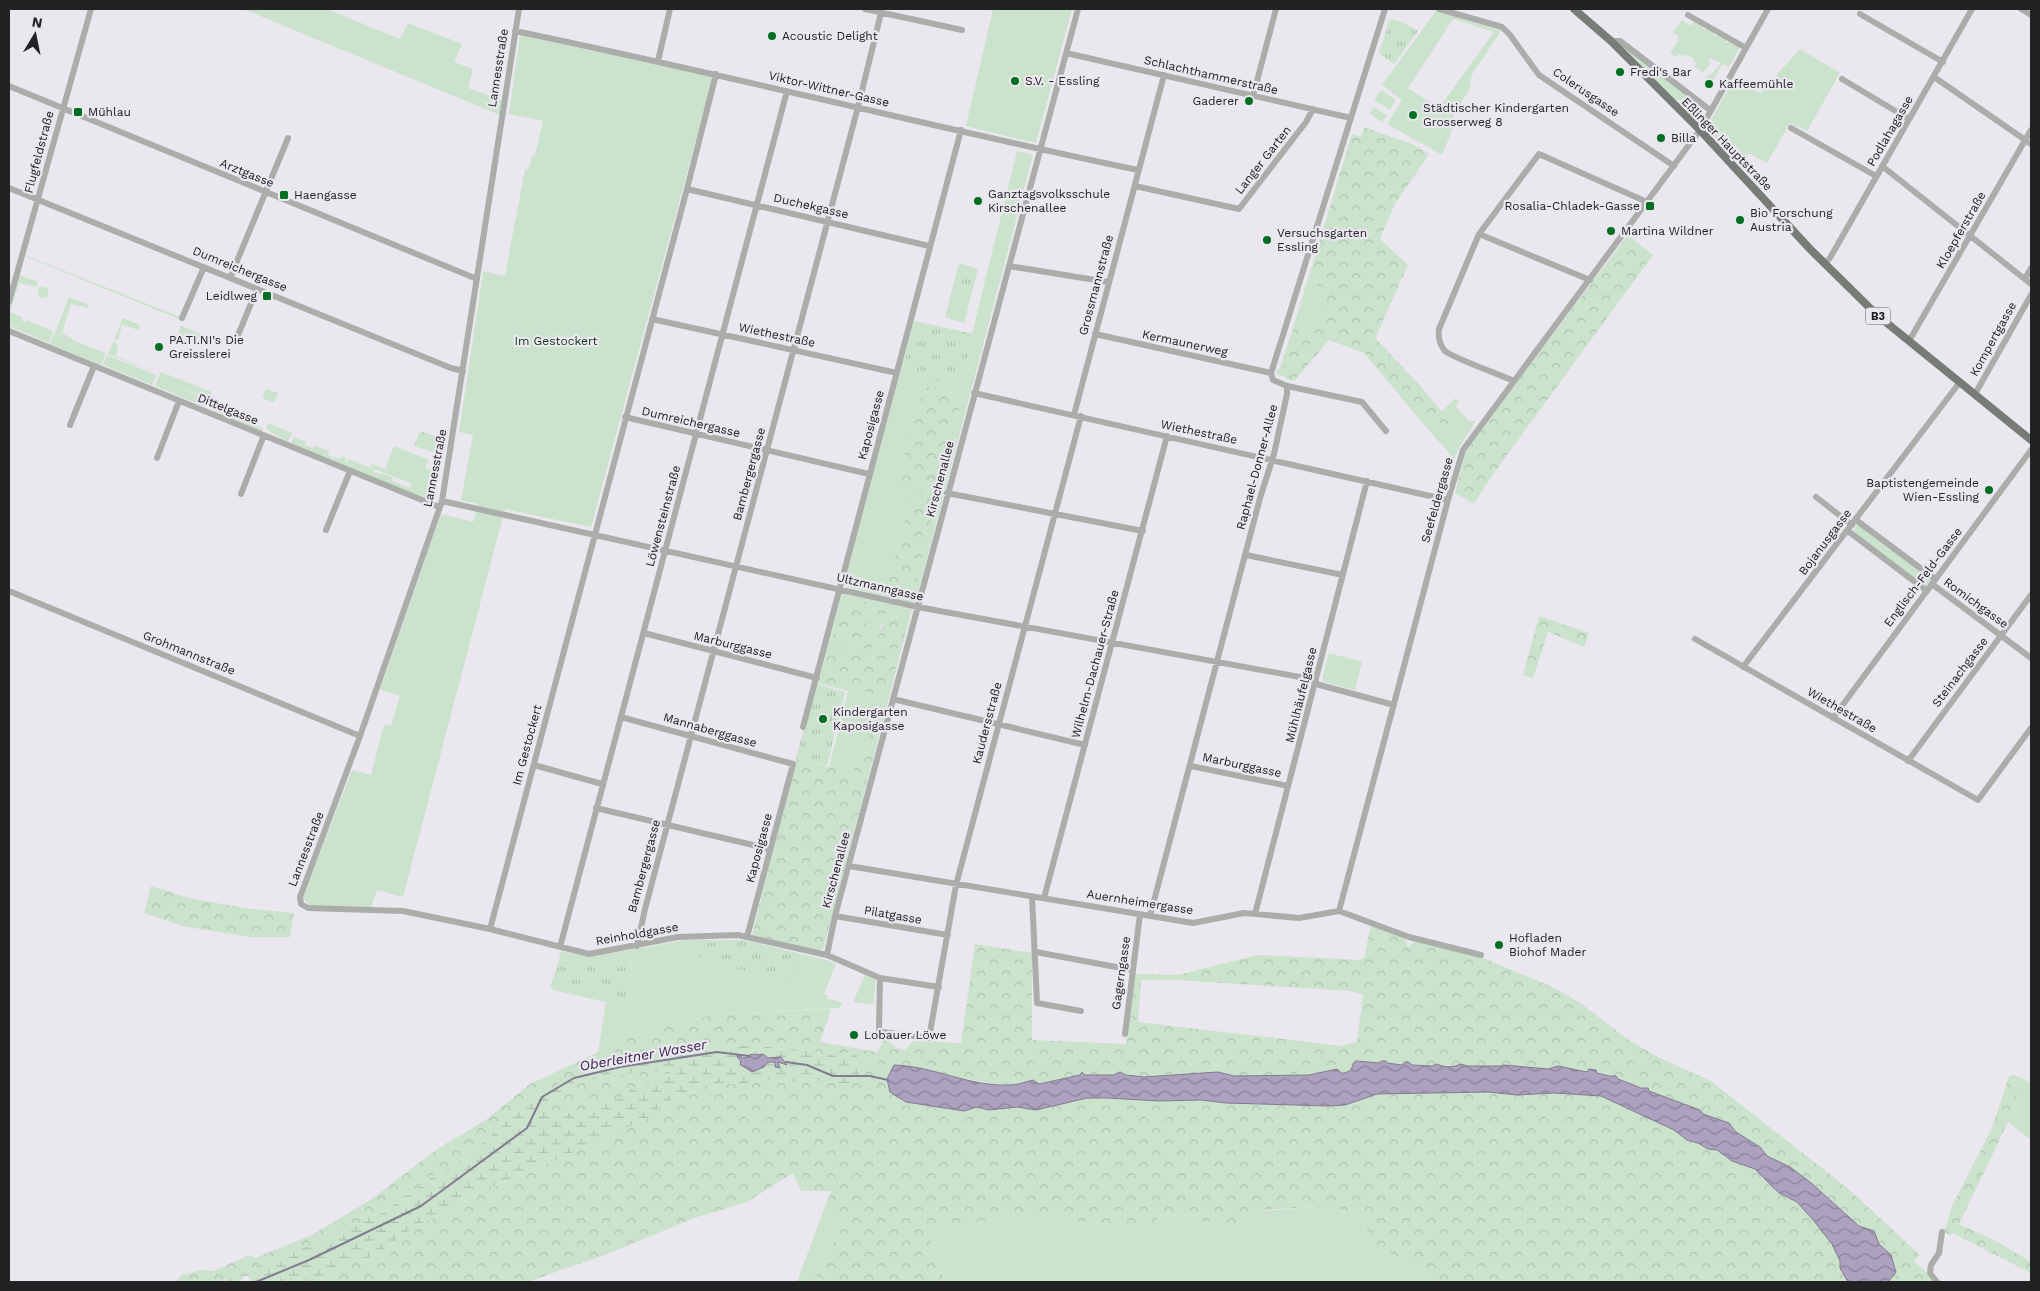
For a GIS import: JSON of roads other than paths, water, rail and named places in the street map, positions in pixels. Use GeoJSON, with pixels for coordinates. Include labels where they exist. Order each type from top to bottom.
{"type":"FeatureCollection","features":[{"type":"Feature","properties":{"kind":"main road","name":"Eßlinger Hauptstraße"},"geometry":{"type":"LineString","coordinates":[[1574,9],[1611,41],[1700,130],[1825,263],[1885,322],[2031,440]]}},
{"type":"Feature","properties":{"kind":"street","name":"Lannesstraße"},"geometry":{"type":"LineString","coordinates":[[308,908],[301,904],[300,897],[360,736],[441,504],[518,9]]}},
{"type":"Feature","properties":{"kind":"street"},"geometry":{"type":"LineString","coordinates":[[658,61],[670,9]]}},
{"type":"Feature","properties":{"kind":"street"},"geometry":{"type":"LineString","coordinates":[[865,9],[962,30]]}},
{"type":"Feature","properties":{"kind":"street","name":"Kirschenallee"},"geometry":{"type":"LineString","coordinates":[[827,955],[848,866],[974,393],[1042,150],[1078,9]]}},
{"type":"Feature","properties":{"kind":"street"},"geometry":{"type":"LineString","coordinates":[[1253,96],[1276,9]]}},
{"type":"Feature","properties":{"kind":"street"},"geometry":{"type":"LineString","coordinates":[[1385,9],[1271,373],[1273,380],[1287,386],[1362,402],[1386,431]]}},
{"type":"Feature","properties":{"kind":"street","name":"Colerusgasse"},"geometry":{"type":"LineString","coordinates":[[1439,9],[1502,27],[1539,75],[1674,166]]}},
{"type":"Feature","properties":{"kind":"street","name":"Seefeldergasse"},"geometry":{"type":"LineString","coordinates":[[1339,911],[1463,450],[1700,130],[1768,9]]}},
{"type":"Feature","properties":{"kind":"street","name":"Podlahagasse"},"geometry":{"type":"LineString","coordinates":[[1825,263],[1830,258],[1972,9]]}},
{"type":"Feature","properties":{"kind":"street"},"geometry":{"type":"LineString","coordinates":[[2021,9],[2031,15]]}},
{"type":"Feature","properties":{"kind":"street","name":"Flugfeldstraße"},"geometry":{"type":"LineString","coordinates":[[9,302],[89,10]]}},
{"type":"Feature","properties":{"kind":"street","name":"Bambergergasse"},"geometry":{"type":"LineString","coordinates":[[637,946],[644,909],[828,222],[881,11]]}},
{"type":"Feature","properties":{"kind":"street"},"geometry":{"type":"LineString","coordinates":[[1860,14],[1943,62]]}},
{"type":"Feature","properties":{"kind":"street"},"geometry":{"type":"LineString","coordinates":[[1688,15],[1746,48]]}},
{"type":"Feature","properties":{"kind":"street","name":"Viktor-Wittner-Gasse"},"geometry":{"type":"LineString","coordinates":[[515,31],[658,61],[1042,150],[1138,170]]}},
{"type":"Feature","properties":{"kind":"street","name":"Eßlinger Hauptstraße"},"geometry":{"type":"LineString","coordinates":[[1611,41],[1620,41],[1710,110]]}},
{"type":"Feature","properties":{"kind":"street","name":"Schlachthammerstraße"},"geometry":{"type":"LineString","coordinates":[[1066,53],[1351,118]]}},
{"type":"Feature","properties":{"kind":"street","name":"Im Gestockert"},"geometry":{"type":"LineString","coordinates":[[490,929],[716,74]]}},
{"type":"Feature","properties":{"kind":"street","name":"Grossmannstraße"},"geometry":{"type":"LineString","coordinates":[[1077,416],[1108,282],[1164,75]]}},
{"type":"Feature","properties":{"kind":"street"},"geometry":{"type":"LineString","coordinates":[[1934,77],[2028,142]]}},
{"type":"Feature","properties":{"kind":"street"},"geometry":{"type":"LineString","coordinates":[[1842,79],[1909,119]]}},
{"type":"Feature","properties":{"kind":"street","name":"Arztgasse"},"geometry":{"type":"LineString","coordinates":[[9,86],[477,279]]}},
{"type":"Feature","properties":{"kind":"street","name":"Löwensteinstraße"},"geometry":{"type":"LineString","coordinates":[[560,947],[788,91]]}},
{"type":"Feature","properties":{"kind":"street","name":"Langer Garten"},"geometry":{"type":"LineString","coordinates":[[1134,186],[1239,209],[1306,122],[1313,109]]}},
{"type":"Feature","properties":{"kind":"street"},"geometry":{"type":"LineString","coordinates":[[1791,128],[1876,176]]}},
{"type":"Feature","properties":{"kind":"street","name":"Kaposigasse"},"geometry":{"type":"LineString","coordinates":[[803,726],[961,130]]}},
{"type":"Feature","properties":{"kind":"street","name":"Kloepferstraße"},"geometry":{"type":"LineString","coordinates":[[1909,341],[1970,235],[2028,142],[2031,130]]}},
{"type":"Feature","properties":{"kind":"street"},"geometry":{"type":"LineString","coordinates":[[230,278],[288,138]]}},
{"type":"Feature","properties":{"kind":"street"},"geometry":{"type":"LineString","coordinates":[[1514,380],[1449,354],[1440,344],[1439,329],[1479,234],[1539,154],[1647,202]]}},
{"type":"Feature","properties":{"kind":"street"},"geometry":{"type":"LineString","coordinates":[[1882,166],[2031,284]]}},
{"type":"Feature","properties":{"kind":"street","name":"Dumreichergasse"},"geometry":{"type":"LineString","coordinates":[[9,188],[451,368],[463,371]]}},
{"type":"Feature","properties":{"kind":"street","name":"Duchekgasse"},"geometry":{"type":"LineString","coordinates":[[687,189],[929,246]]}},
{"type":"Feature","properties":{"kind":"street"},"geometry":{"type":"LineString","coordinates":[[1479,234],[1590,280]]}},
{"type":"Feature","properties":{"kind":"street"},"geometry":{"type":"LineString","coordinates":[[1009,266],[1108,282]]}},
{"type":"Feature","properties":{"kind":"street"},"geometry":{"type":"LineString","coordinates":[[182,318],[204,267]]}},
{"type":"Feature","properties":{"kind":"street"},"geometry":{"type":"LineString","coordinates":[[2024,279],[2031,268]]}},
{"type":"Feature","properties":{"kind":"street"},"geometry":{"type":"LineString","coordinates":[[236,340],[257,288]]}},
{"type":"Feature","properties":{"kind":"street","name":"Kompertgasse"},"geometry":{"type":"LineString","coordinates":[[1975,394],[2031,295]]}},
{"type":"Feature","properties":{"kind":"street","name":"Wiethestraße"},"geometry":{"type":"LineString","coordinates":[[652,319],[897,373]]}},
{"type":"Feature","properties":{"kind":"street","name":"Dittelgasse"},"geometry":{"type":"LineString","coordinates":[[9,331],[350,471],[441,504]]}},
{"type":"Feature","properties":{"kind":"street","name":"Kermaunerweg"},"geometry":{"type":"LineString","coordinates":[[1095,334],[1271,373]]}},
{"type":"Feature","properties":{"kind":"street"},"geometry":{"type":"LineString","coordinates":[[70,425],[94,366]]}},
{"type":"Feature","properties":{"kind":"street","name":"Bojanusgasse"},"geometry":{"type":"LineString","coordinates":[[1743,667],[1960,382]]}},
{"type":"Feature","properties":{"kind":"street","name":"Raphael-Donner-Allee"},"geometry":{"type":"LineString","coordinates":[[1150,916],[1272,459],[1287,394],[1287,386]]}},
{"type":"Feature","properties":{"kind":"street","name":"Wiethestraße"},"geometry":{"type":"LineString","coordinates":[[974,393],[1448,500]]}},
{"type":"Feature","properties":{"kind":"street"},"geometry":{"type":"LineString","coordinates":[[157,458],[179,401]]}},
{"type":"Feature","properties":{"kind":"street","name":"Kaudersstraße"},"geometry":{"type":"LineString","coordinates":[[880,978],[879,1030],[882,1032],[929,1038],[956,885],[1054,514],[1077,416]]}},
{"type":"Feature","properties":{"kind":"street","name":"Dumreichergasse"},"geometry":{"type":"LineString","coordinates":[[625,418],[697,433],[766,452],[869,474]]}},
{"type":"Feature","properties":{"kind":"street"},"geometry":{"type":"LineString","coordinates":[[241,494],[264,436]]}},
{"type":"Feature","properties":{"kind":"street","name":"Wilhelm-Dachauer-Straße"},"geometry":{"type":"LineString","coordinates":[[1044,898],[1167,436]]}},
{"type":"Feature","properties":{"kind":"street","name":"Englisch-Feld-Gasse"},"geometry":{"type":"LineString","coordinates":[[1832,718],[2031,450]]}},
{"type":"Feature","properties":{"kind":"street"},"geometry":{"type":"LineString","coordinates":[[326,530],[350,471]]}},
{"type":"Feature","properties":{"kind":"street","name":"Mühlhäufelgasse"},"geometry":{"type":"LineString","coordinates":[[1255,914],[1367,481]]}},
{"type":"Feature","properties":{"kind":"street"},"geometry":{"type":"LineString","coordinates":[[948,493],[1143,531]]}},
{"type":"Feature","properties":{"kind":"street"},"geometry":{"type":"LineString","coordinates":[[1816,497],[1852,525]]}},
{"type":"Feature","properties":{"kind":"street","name":"Ultzmanngasse"},"geometry":{"type":"LineString","coordinates":[[441,504],[594,534],[918,607],[1218,662],[1316,682],[1394,705]]}},
{"type":"Feature","properties":{"kind":"street","name":"Romichgasse"},"geometry":{"type":"LineString","coordinates":[[1852,525],[1934,582],[2031,658]]}},
{"type":"Feature","properties":{"kind":"street","name":"Romichgasse"},"geometry":{"type":"LineString","coordinates":[[1852,525],[1927,591]]}},
{"type":"Feature","properties":{"kind":"street"},"geometry":{"type":"LineString","coordinates":[[1246,555],[1343,575]]}},
{"type":"Feature","properties":{"kind":"street","name":"Grohmannstraße"},"geometry":{"type":"LineString","coordinates":[[9,591],[360,736]]}},
{"type":"Feature","properties":{"kind":"street","name":"Steinachgasse"},"geometry":{"type":"LineString","coordinates":[[1908,761],[2031,596]]}},
{"type":"Feature","properties":{"kind":"street","name":"Marburggasse"},"geometry":{"type":"LineString","coordinates":[[644,633],[817,678]]}},
{"type":"Feature","properties":{"kind":"street","name":"Wiethestraße"},"geometry":{"type":"LineString","coordinates":[[1695,639],[1978,800],[2031,728]]}},
{"type":"Feature","properties":{"kind":"street"},"geometry":{"type":"LineString","coordinates":[[893,699],[1085,745]]}},
{"type":"Feature","properties":{"kind":"street","name":"Mannaberggasse"},"geometry":{"type":"LineString","coordinates":[[621,717],[793,764]]}},
{"type":"Feature","properties":{"kind":"street","name":"Kaposigasse"},"geometry":{"type":"LineString","coordinates":[[747,937],[793,764]]}},
{"type":"Feature","properties":{"kind":"street"},"geometry":{"type":"LineString","coordinates":[[534,765],[602,784]]}},
{"type":"Feature","properties":{"kind":"street","name":"Marburggasse"},"geometry":{"type":"LineString","coordinates":[[1190,766],[1288,786]]}},
{"type":"Feature","properties":{"kind":"street"},"geometry":{"type":"LineString","coordinates":[[596,808],[770,849]]}},
{"type":"Feature","properties":{"kind":"street","name":"Auernheimergasse"},"geometry":{"type":"LineString","coordinates":[[848,866],[1193,923],[1244,913],[1299,918],[1339,911]]}},
{"type":"Feature","properties":{"kind":"street"},"geometry":{"type":"LineString","coordinates":[[1032,896],[1037,1003],[1081,1011]]}},
{"type":"Feature","properties":{"kind":"street","name":"Reinholdgasse"},"geometry":{"type":"LineString","coordinates":[[308,908],[403,911],[490,929],[589,954],[678,937],[738,935],[827,955],[880,978],[939,987]]}},
{"type":"Feature","properties":{"kind":"street"},"geometry":{"type":"LineString","coordinates":[[1339,911],[1409,937],[1481,955]]}},
{"type":"Feature","properties":{"kind":"street","name":"Gagerngasse"},"geometry":{"type":"LineString","coordinates":[[1124,1034],[1140,914]]}},
{"type":"Feature","properties":{"kind":"street","name":"Pilatgasse"},"geometry":{"type":"LineString","coordinates":[[835,916],[948,935]]}},
{"type":"Feature","properties":{"kind":"street"},"geometry":{"type":"LineString","coordinates":[[1036,952],[1132,970]]}},
{"type":"Feature","properties":{"kind":"street"},"geometry":{"type":"LineString","coordinates":[[1938,1282],[1930,1273],[1931,1265],[1939,1252],[1942,1232]]}},
{"type":"Feature","properties":{"kind":"water"},"geometry":{"type":"Polygon","coordinates":[[[737,1054],[743,1058],[749,1057],[751,1054],[763,1054],[768,1058],[781,1057],[787,1065],[778,1062],[780,1068],[775,1067],[775,1062],[768,1062],[764,1067],[752,1072],[741,1065],[737,1054]]]}},
{"type":"Feature","properties":{"kind":"water"},"geometry":{"type":"Polygon","coordinates":[[[1356,1061],[1380,1063],[1386,1061],[1387,1063],[1402,1065],[1406,1062],[1412,1065],[1432,1066],[1437,1064],[1446,1067],[1461,1064],[1467,1066],[1504,1065],[1548,1069],[1558,1066],[1587,1072],[1589,1069],[1596,1070],[1597,1073],[1616,1076],[1618,1079],[1641,1088],[1648,1088],[1649,1091],[1729,1123],[1736,1132],[1760,1147],[1767,1156],[1790,1167],[1810,1182],[1859,1226],[1874,1231],[1879,1244],[1891,1255],[1896,1272],[1888,1282],[1848,1282],[1840,1268],[1840,1261],[1832,1244],[1814,1221],[1797,1202],[1779,1193],[1755,1169],[1732,1161],[1717,1150],[1708,1149],[1698,1143],[1687,1140],[1674,1130],[1601,1096],[1554,1093],[1517,1095],[1488,1092],[1377,1094],[1345,1105],[1328,1106],[1226,1103],[1201,1100],[1159,1101],[1087,1098],[1036,1110],[1017,1107],[989,1110],[977,1107],[964,1111],[906,1102],[890,1092],[887,1079],[894,1065],[909,1066],[980,1083],[1010,1085],[1033,1080],[1039,1084],[1080,1075],[1082,1072],[1085,1075],[1114,1075],[1120,1072],[1126,1075],[1144,1077],[1218,1072],[1234,1076],[1309,1075],[1337,1069],[1343,1074],[1351,1070],[1356,1061]]]}},
{"type":"Feature","properties":{"kind":"waterway","name":"Oberleitner Wasser"},"geometry":{"type":"LineString","coordinates":[[256,1282],[309,1260],[421,1206],[527,1128],[542,1097],[574,1078],[620,1067],[717,1052],[749,1056]]}},
{"type":"Feature","properties":{"kind":"waterway","name":"Oberleitner Wasser"},"geometry":{"type":"LineString","coordinates":[[786,1062],[807,1065],[833,1076],[870,1076],[888,1080]]}},
{"type":"Feature","properties":{"kind":"place","name":"Acoustic Delight"},"geometry":{"type":"Point","coordinates":[772,36]}},
{"type":"Feature","properties":{"kind":"place","name":"Fredi's Bar"},"geometry":{"type":"Point","coordinates":[1620,72]}},
{"type":"Feature","properties":{"kind":"place","name":"S.V. - Essling"},"geometry":{"type":"Point","coordinates":[1015,81]}},
{"type":"Feature","properties":{"kind":"place","name":"Kaffeemühle"},"geometry":{"type":"Point","coordinates":[1709,84]}},
{"type":"Feature","properties":{"kind":"place","name":"Gaderer"},"geometry":{"type":"Point","coordinates":[1249,101]}},
{"type":"Feature","properties":{"kind":"place","name":"Mühlau"},"geometry":{"type":"Point","coordinates":[78,112]}},
{"type":"Feature","properties":{"kind":"place","name":"Städtischer Kindergarten Grosserweg 8"},"geometry":{"type":"Point","coordinates":[1413,115]}},
{"type":"Feature","properties":{"kind":"place","name":"Billa"},"geometry":{"type":"Point","coordinates":[1661,138]}},
{"type":"Feature","properties":{"kind":"place","name":"Haengasse"},"geometry":{"type":"Point","coordinates":[284,195]}},
{"type":"Feature","properties":{"kind":"place","name":"Ganztagsvolksschule Kirschenallee"},"geometry":{"type":"Point","coordinates":[978,201]}},
{"type":"Feature","properties":{"kind":"place","name":"Rosalia-Chladek-Gasse"},"geometry":{"type":"Point","coordinates":[1650,206]}},
{"type":"Feature","properties":{"kind":"place","name":"Bio Forschung Austria"},"geometry":{"type":"Point","coordinates":[1740,220]}},
{"type":"Feature","properties":{"kind":"place","name":"Martina Wildner"},"geometry":{"type":"Point","coordinates":[1611,231]}},
{"type":"Feature","properties":{"kind":"place","name":"Versuchsgarten Essling"},"geometry":{"type":"Point","coordinates":[1267,240]}},
{"type":"Feature","properties":{"kind":"place","name":"Leidlweg"},"geometry":{"type":"Point","coordinates":[267,296]}},
{"type":"Feature","properties":{"kind":"place","name":"PA.TI.NI's Die Greisslerei"},"geometry":{"type":"Point","coordinates":[159,347]}},
{"type":"Feature","properties":{"kind":"place","name":"Baptistengemeinde Wien-Essling"},"geometry":{"type":"Point","coordinates":[1989,490]}},
{"type":"Feature","properties":{"kind":"place","name":"Kindergarten Kaposigasse"},"geometry":{"type":"Point","coordinates":[823,719]}},
{"type":"Feature","properties":{"kind":"place","name":"Hofladen Biohof Mader"},"geometry":{"type":"Point","coordinates":[1499,945]}},
{"type":"Feature","properties":{"kind":"place","name":"Lobauer Löwe"},"geometry":{"type":"Point","coordinates":[854,1035]}}]}
